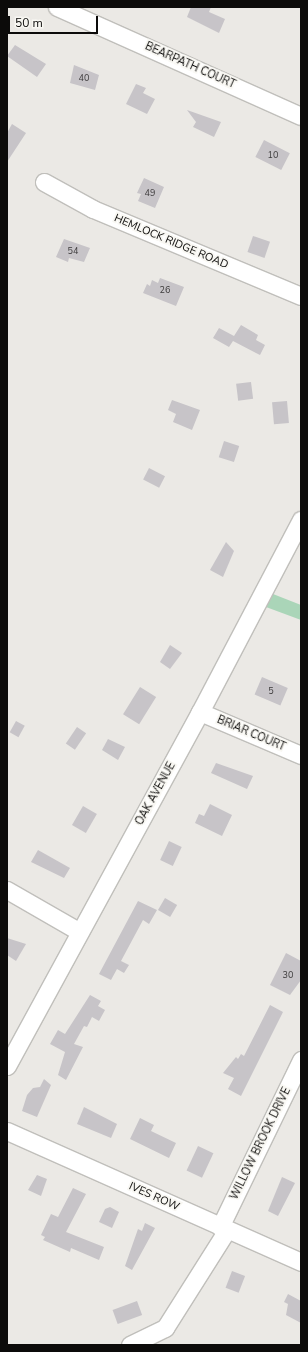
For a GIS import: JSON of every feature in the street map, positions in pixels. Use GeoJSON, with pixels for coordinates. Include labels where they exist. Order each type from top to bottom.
{"type":"FeatureCollection","features":[{"type":"Feature","properties":{"kind":"street","name":"BEARPATH COURT"},"geometry":{"type":"LineString","coordinates":[[57,7],[301,116]]}},
{"type":"Feature","properties":{"kind":"street","name":"HEMLOCK RIDGE ROAD"},"geometry":{"type":"LineString","coordinates":[[44,182],[93,209],[301,296]]}},
{"type":"Feature","properties":{"kind":"street","name":"OAK AVENUE"},"geometry":{"type":"LineString","coordinates":[[7,1066],[200,712],[301,520]]}},
{"type":"Feature","properties":{"kind":"street","name":"BRIAR COURT"},"geometry":{"type":"LineString","coordinates":[[200,712],[301,755]]}},
{"type":"Feature","properties":{"kind":"street"},"geometry":{"type":"LineString","coordinates":[[7,890],[80,932]]}},
{"type":"Feature","properties":{"kind":"street","name":"WILLOW BROOK DRIVE"},"geometry":{"type":"LineString","coordinates":[[130,1345],[165,1328],[223,1229],[301,1060]]}},
{"type":"Feature","properties":{"kind":"street","name":"IVES ROW"},"geometry":{"type":"LineString","coordinates":[[7,1131],[223,1229],[301,1262]]}},
{"type":"Feature","properties":{"kind":"green space"},"geometry":{"type":"Polygon","coordinates":[[[273,594],[301,605],[301,620],[266,607],[273,594]]]}},
{"type":"Feature","properties":{"kind":"building"},"geometry":{"type":"Polygon","coordinates":[[[191,7],[211,7],[209,12],[225,19],[219,33],[187,17],[191,7]]]}},
{"type":"Feature","properties":{"kind":"building"},"geometry":{"type":"Polygon","coordinates":[[[15,45],[46,64],[37,77],[7,56],[15,45]]]}},
{"type":"Feature","properties":{"kind":"building"},"geometry":{"type":"Polygon","coordinates":[[[74,65],[99,75],[95,90],[70,83],[74,65]]]}},
{"type":"Feature","properties":{"kind":"building"},"geometry":{"type":"Polygon","coordinates":[[[136,84],[146,88],[143,93],[155,99],[147,114],[126,104],[136,84]]]}},
{"type":"Feature","properties":{"kind":"building"},"geometry":{"type":"Polygon","coordinates":[[[187,110],[221,122],[214,137],[193,127],[196,122],[187,110]]]}},
{"type":"Feature","properties":{"kind":"building"},"geometry":{"type":"Polygon","coordinates":[[[12,124],[26,133],[7,162],[7,133],[12,124]]]}},
{"type":"Feature","properties":{"kind":"building"},"geometry":{"type":"Polygon","coordinates":[[[264,140],[290,153],[281,170],[255,157],[264,140]]]}},
{"type":"Feature","properties":{"kind":"building"},"geometry":{"type":"Polygon","coordinates":[[[144,178],[164,187],[155,208],[138,201],[141,194],[137,193],[144,178]]]}},
{"type":"Feature","properties":{"kind":"building"},"geometry":{"type":"Polygon","coordinates":[[[253,236],[270,242],[264,258],[247,252],[253,236]]]}},
{"type":"Feature","properties":{"kind":"building"},"geometry":{"type":"Polygon","coordinates":[[[64,239],[90,248],[84,262],[69,258],[68,262],[56,257],[64,239]]]}},
{"type":"Feature","properties":{"kind":"building"},"geometry":{"type":"Polygon","coordinates":[[[160,278],[184,287],[176,306],[143,293],[147,284],[150,286],[152,280],[158,283],[160,278]]]}},
{"type":"Feature","properties":{"kind":"building"},"geometry":{"type":"Polygon","coordinates":[[[241,325],[258,335],[256,340],[265,345],[260,355],[233,341],[229,347],[213,338],[219,328],[234,336],[241,325]]]}},
{"type":"Feature","properties":{"kind":"building"},"geometry":{"type":"Polygon","coordinates":[[[251,382],[253,399],[238,401],[236,384],[251,382]]]}},
{"type":"Feature","properties":{"kind":"building"},"geometry":{"type":"Polygon","coordinates":[[[172,400],[200,410],[192,430],[173,422],[176,414],[168,410],[172,400]]]}},
{"type":"Feature","properties":{"kind":"building"},"geometry":{"type":"Polygon","coordinates":[[[287,401],[289,423],[274,424],[272,402],[287,401]]]}},
{"type":"Feature","properties":{"kind":"building"},"geometry":{"type":"Polygon","coordinates":[[[224,441],[239,446],[234,462],[219,457],[224,441]]]}},
{"type":"Feature","properties":{"kind":"building"},"geometry":{"type":"Polygon","coordinates":[[[149,468],[165,476],[159,488],[143,480],[149,468]]]}},
{"type":"Feature","properties":{"kind":"building"},"geometry":{"type":"Polygon","coordinates":[[[226,542],[234,551],[223,577],[210,570],[226,542]]]}},
{"type":"Feature","properties":{"kind":"building"},"geometry":{"type":"Polygon","coordinates":[[[170,645],[182,653],[170,669],[160,662],[170,645]]]}},
{"type":"Feature","properties":{"kind":"building"},"geometry":{"type":"Polygon","coordinates":[[[262,677],[288,688],[280,705],[255,694],[262,677]]]}},
{"type":"Feature","properties":{"kind":"building"},"geometry":{"type":"Polygon","coordinates":[[[140,687],[156,697],[139,724],[123,714],[140,687]]]}},
{"type":"Feature","properties":{"kind":"building"},"geometry":{"type":"Polygon","coordinates":[[[16,721],[25,726],[18,737],[10,732],[16,721]]]}},
{"type":"Feature","properties":{"kind":"building"},"geometry":{"type":"Polygon","coordinates":[[[77,727],[86,733],[75,750],[66,744],[77,727]]]}},
{"type":"Feature","properties":{"kind":"building"},"geometry":{"type":"Polygon","coordinates":[[[108,739],[125,747],[118,760],[102,750],[108,739]]]}},
{"type":"Feature","properties":{"kind":"building"},"geometry":{"type":"Polygon","coordinates":[[[216,763],[253,776],[247,789],[211,773],[216,763]]]}},
{"type":"Feature","properties":{"kind":"building"},"geometry":{"type":"Polygon","coordinates":[[[210,804],[232,815],[222,836],[195,823],[199,814],[204,816],[210,804]]]}},
{"type":"Feature","properties":{"kind":"building"},"geometry":{"type":"Polygon","coordinates":[[[83,806],[97,814],[86,833],[72,825],[83,806]]]}},
{"type":"Feature","properties":{"kind":"building"},"geometry":{"type":"Polygon","coordinates":[[[169,841],[182,847],[173,866],[160,860],[169,841]]]}},
{"type":"Feature","properties":{"kind":"building"},"geometry":{"type":"Polygon","coordinates":[[[38,850],[70,868],[64,878],[31,862],[38,850]]]}},
{"type":"Feature","properties":{"kind":"building"},"geometry":{"type":"Polygon","coordinates":[[[165,898],[177,905],[170,917],[158,910],[165,898]]]}},
{"type":"Feature","properties":{"kind":"building"},"geometry":{"type":"Polygon","coordinates":[[[138,901],[157,910],[149,924],[143,920],[121,961],[129,965],[124,973],[117,969],[111,980],[99,974],[138,901]]]}},
{"type":"Feature","properties":{"kind":"building"},"geometry":{"type":"Polygon","coordinates":[[[7,938],[26,944],[16,961],[7,955],[7,938]]]}},
{"type":"Feature","properties":{"kind":"building"},"geometry":{"type":"Polygon","coordinates":[[[286,953],[301,961],[301,980],[290,995],[270,985],[286,953]]]}},
{"type":"Feature","properties":{"kind":"building"},"geometry":{"type":"Polygon","coordinates":[[[90,995],[101,1001],[98,1006],[105,1010],[99,1021],[92,1017],[87,1027],[84,1026],[74,1044],[83,1047],[66,1080],[58,1075],[65,1052],[50,1044],[58,1030],[65,1034],[90,995]]]}},
{"type":"Feature","properties":{"kind":"building"},"geometry":{"type":"Polygon","coordinates":[[[270,1005],[283,1012],[241,1096],[228,1089],[234,1078],[223,1073],[236,1057],[238,1059],[241,1054],[244,1056],[270,1005]]]}},
{"type":"Feature","properties":{"kind":"building"},"geometry":{"type":"Polygon","coordinates":[[[44,1079],[51,1085],[37,1117],[22,1111],[27,1095],[33,1088],[40,1087],[44,1079]]]}},
{"type":"Feature","properties":{"kind":"building"},"geometry":{"type":"Polygon","coordinates":[[[84,1107],[117,1124],[111,1138],[77,1124],[84,1107]]]}},
{"type":"Feature","properties":{"kind":"building"},"geometry":{"type":"Polygon","coordinates":[[[140,1118],[154,1125],[151,1131],[176,1143],[169,1158],[130,1139],[140,1118]]]}},
{"type":"Feature","properties":{"kind":"building"},"geometry":{"type":"Polygon","coordinates":[[[198,1146],[213,1153],[202,1178],[187,1170],[198,1146]]]}},
{"type":"Feature","properties":{"kind":"building"},"geometry":{"type":"Polygon","coordinates":[[[37,1175],[47,1179],[41,1196],[28,1190],[37,1175]]]}},
{"type":"Feature","properties":{"kind":"building"},"geometry":{"type":"Polygon","coordinates":[[[282,1177],[295,1183],[278,1216],[268,1211],[282,1177]]]}},
{"type":"Feature","properties":{"kind":"building"},"geometry":{"type":"Polygon","coordinates":[[[73,1188],[86,1194],[66,1232],[104,1247],[99,1260],[71,1248],[70,1252],[43,1240],[45,1237],[41,1235],[51,1214],[58,1217],[73,1188]]]}},
{"type":"Feature","properties":{"kind":"building"},"geometry":{"type":"Polygon","coordinates":[[[110,1207],[119,1212],[112,1228],[99,1222],[105,1209],[110,1207]]]}},
{"type":"Feature","properties":{"kind":"building"},"geometry":{"type":"Polygon","coordinates":[[[145,1223],[155,1228],[132,1270],[125,1266],[138,1229],[142,1231],[145,1223]]]}},
{"type":"Feature","properties":{"kind":"building"},"geometry":{"type":"Polygon","coordinates":[[[232,1271],[245,1276],[239,1293],[226,1288],[232,1271]]]}},
{"type":"Feature","properties":{"kind":"building"},"geometry":{"type":"Polygon","coordinates":[[[288,1294],[301,1301],[301,1323],[286,1315],[288,1304],[284,1302],[288,1294]]]}},
{"type":"Feature","properties":{"kind":"building"},"geometry":{"type":"Polygon","coordinates":[[[137,1301],[142,1315],[118,1324],[113,1310],[137,1301]]]}}]}
